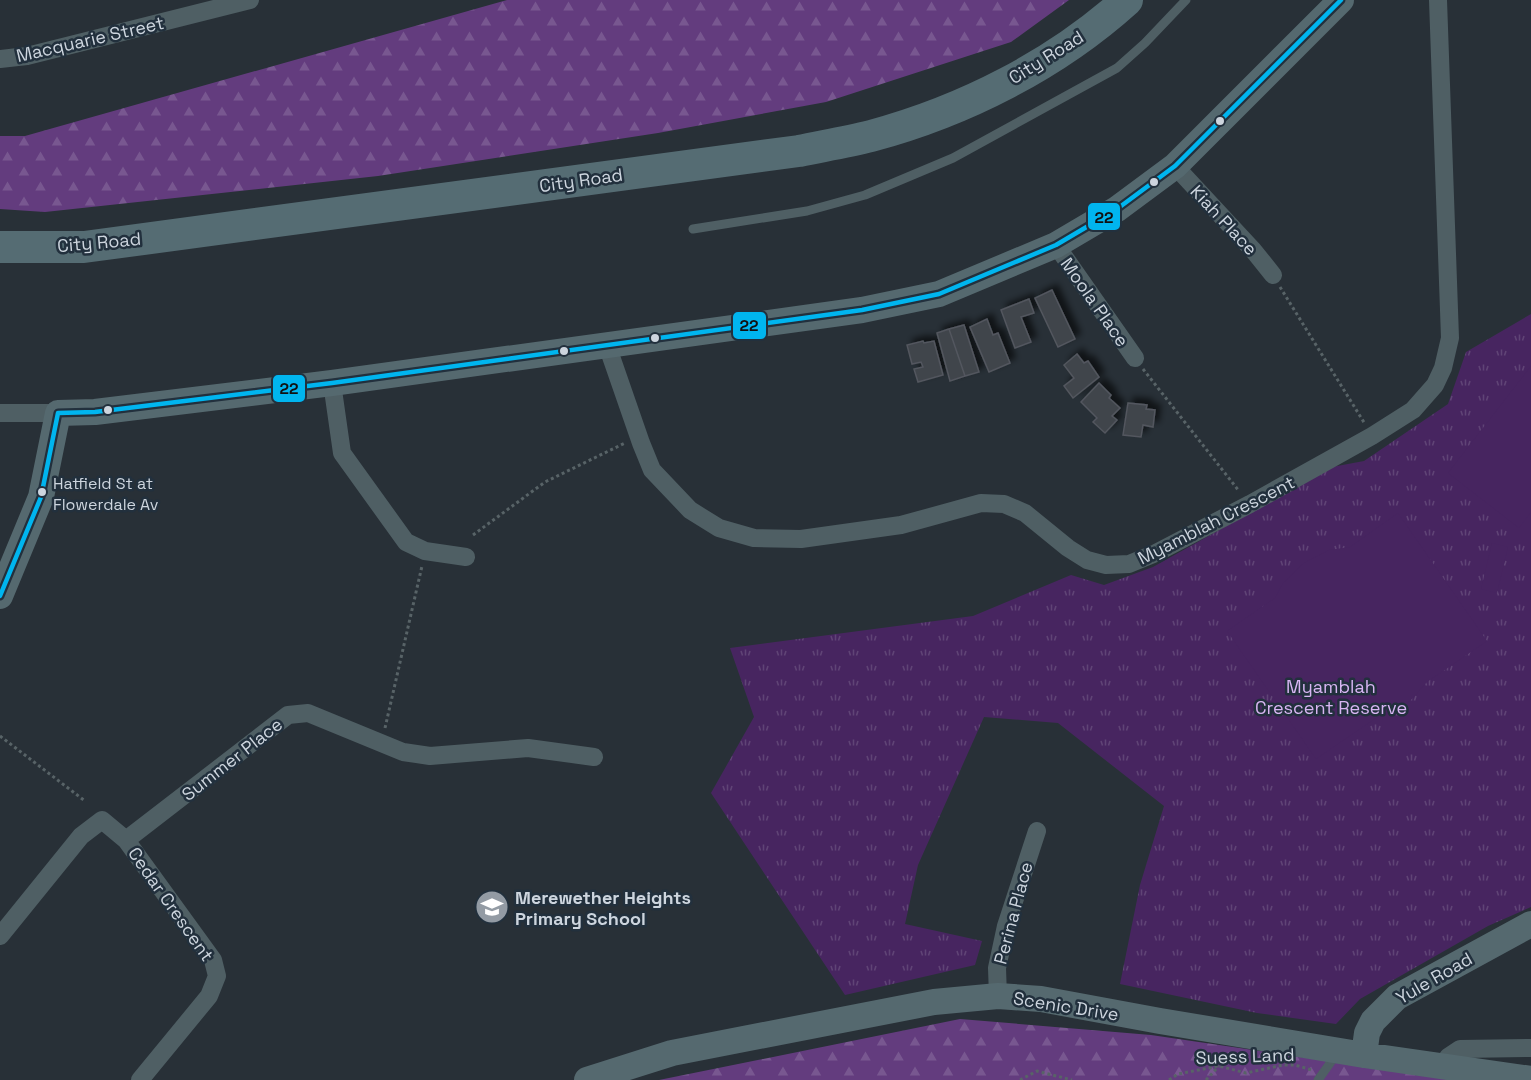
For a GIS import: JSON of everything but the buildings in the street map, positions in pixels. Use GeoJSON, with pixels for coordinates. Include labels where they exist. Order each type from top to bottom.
{"type":"FeatureCollection","features":[{"type":"Feature","properties":{"kind":"highway","name":"City Road"},"geometry":{"type":"LineString","coordinates":[[0,247],[84,247],[799,151],[870,136],[928,117],[987,93],[1038,65],[1080,37],[1126,0]]}},
{"type":"Feature","properties":{"kind":"street","name":"Macquarie Street"},"geometry":{"type":"LineString","coordinates":[[0,59],[27,56],[250,0]]}},
{"type":"Feature","properties":{"kind":"street"},"geometry":{"type":"LineString","coordinates":[[0,413],[95,412],[332,383],[862,310],[939,294],[1056,245],[1117,209],[1175,166],[1341,0]]}},
{"type":"Feature","properties":{"kind":"street","name":"Myamblah Crescent"},"geometry":{"type":"LineString","coordinates":[[607,345],[652,470],[690,510],[719,528],[754,538],[801,539],[901,525],[981,502],[1004,504],[1025,513],[1068,548],[1087,560],[1106,565],[1129,564],[1156,553],[1372,436],[1413,410],[1435,385],[1443,368],[1450,338],[1438,0]]}},
{"type":"Feature","properties":{"kind":"street","name":"Kiah Place"},"geometry":{"type":"LineString","coordinates":[[1175,166],[1253,250],[1273,275]]}},
{"type":"Feature","properties":{"kind":"street","name":"Moola Place"},"geometry":{"type":"LineString","coordinates":[[1056,245],[1135,358]]}},
{"type":"Feature","properties":{"kind":"street"},"geometry":{"type":"LineString","coordinates":[[332,383],[342,453],[406,542],[425,551],[466,557]]}},
{"type":"Feature","properties":{"kind":"street"},"geometry":{"type":"LineString","coordinates":[[0,596],[41,497],[58,413]]}},
{"type":"Feature","properties":{"kind":"street","name":"Summer Place"},"geometry":{"type":"LineString","coordinates":[[126,840],[288,715],[308,712],[403,753],[430,756],[528,748],[594,757]]}},
{"type":"Feature","properties":{"kind":"street","name":"Cedar Crescent"},"geometry":{"type":"LineString","coordinates":[[0,936],[81,836],[102,820],[126,840],[213,960],[217,976],[209,996],[140,1080]]}},
{"type":"Feature","properties":{"kind":"street","name":"Perina Place"},"geometry":{"type":"LineString","coordinates":[[998,996],[997,968],[1006,926],[1037,831]]}},
{"type":"Feature","properties":{"kind":"street","name":"Yule Road"},"geometry":{"type":"LineString","coordinates":[[1364,1055],[1367,1033],[1372,1021],[1397,997],[1531,924]]}},
{"type":"Feature","properties":{"kind":"street","name":"Scenic Drive"},"geometry":{"type":"LineString","coordinates":[[586,1080],[672,1053],[934,1002],[998,996],[1041,999],[1364,1055],[1531,1079]]}},
{"type":"Feature","properties":{"kind":"street"},"geometry":{"type":"LineString","coordinates":[[1443,1066],[1448,1057],[1460,1049],[1531,1048]]}},
{"type":"Feature","properties":{"kind":"lane"},"geometry":{"type":"LineString","coordinates":[[693,229],[807,211],[865,195],[953,158],[1117,68],[1145,43],[1186,0]]}},
{"type":"Feature","properties":{"kind":"lane"},"geometry":{"type":"LineString","coordinates":[[1320,1077],[1339,1050]]}},
{"type":"Feature","properties":{"kind":"path"},"geometry":{"type":"LineString","coordinates":[[1273,275],[1372,436]]}},
{"type":"Feature","properties":{"kind":"path"},"geometry":{"type":"LineString","coordinates":[[1135,358],[1250,504]]}},
{"type":"Feature","properties":{"kind":"path"},"geometry":{"type":"LineString","coordinates":[[473,536],[545,482],[625,443]]}},
{"type":"Feature","properties":{"kind":"path"},"geometry":{"type":"LineString","coordinates":[[384,732],[422,566]]}},
{"type":"Feature","properties":{"kind":"path"},"geometry":{"type":"LineString","coordinates":[[0,736],[85,801]]}},
{"type":"Feature","properties":{"kind":"path","name":"Suess Land"},"geometry":{"type":"LineString","coordinates":[[1169,1080],[1178,1074],[1219,1066],[1246,1072],[1261,1071],[1273,1066],[1295,1065],[1320,1077]]}},
{"type":"Feature","properties":{"kind":"path"},"geometry":{"type":"LineString","coordinates":[[1206,1080],[1219,1066]]}},
{"type":"Feature","properties":{"kind":"path"},"geometry":{"type":"LineString","coordinates":[[1020,1080],[1037,1071],[1072,1080]]}},
{"type":"Feature","properties":{"kind":"green space"},"geometry":{"type":"Polygon","coordinates":[[[507,0],[1069,0],[1011,42],[826,102],[658,133],[378,176],[45,212],[0,209],[0,136],[25,136],[507,0]]]}},
{"type":"Feature","properties":{"kind":"green space","name":"Myamblah Crescent Reserve"},"geometry":{"type":"Polygon","coordinates":[[[1531,314],[1531,907],[1488,926],[1360,999],[1336,1024],[1257,1013],[1120,984],[1140,885],[1164,806],[1058,723],[984,717],[918,865],[905,924],[982,941],[975,965],[845,995],[711,793],[754,717],[730,648],[973,616],[1071,575],[1104,585],[1153,567],[1332,467],[1364,461],[1448,404],[1466,352],[1531,314]]]}},
{"type":"Feature","properties":{"kind":"green space"},"geometry":{"type":"Polygon","coordinates":[[[1531,366],[1531,512],[1519,528],[1448,473],[1531,366]]]}},
{"type":"Feature","properties":{"kind":"green space"},"geometry":{"type":"Polygon","coordinates":[[[1398,513],[1487,641],[1427,682],[1410,701],[1398,710],[1376,718],[1316,759],[1227,631],[1275,598],[1283,583],[1304,563],[1329,550],[1350,547],[1398,513]]]}},
{"type":"Feature","properties":{"kind":"green space"},"geometry":{"type":"Polygon","coordinates":[[[1492,543],[1508,547],[1497,593],[1481,589],[1492,543]]]}},
{"type":"Feature","properties":{"kind":"green space"},"geometry":{"type":"Polygon","coordinates":[[[960,1019],[1151,1035],[1456,1080],[659,1080],[960,1019]]]}},
{"type":"Feature","properties":{"kind":"transit line","name":"22"},"geometry":{"type":"LineString","coordinates":[[58,413],[95,412],[332,383],[862,310],[939,294],[1056,245],[1117,209],[1175,166],[1341,0]]}},
{"type":"Feature","properties":{"kind":"transit line","name":"22"},"geometry":{"type":"LineString","coordinates":[[0,596],[41,497],[58,413]]}},
{"type":"Feature","properties":{"kind":"place","name":"Hatfield St at Flowerdale Av"},"geometry":{"type":"Point","coordinates":[42,492]}},
{"type":"Feature","properties":{"kind":"place","name":"Merewether Heights Primary School"},"geometry":{"type":"Point","coordinates":[492,907]}}]}
